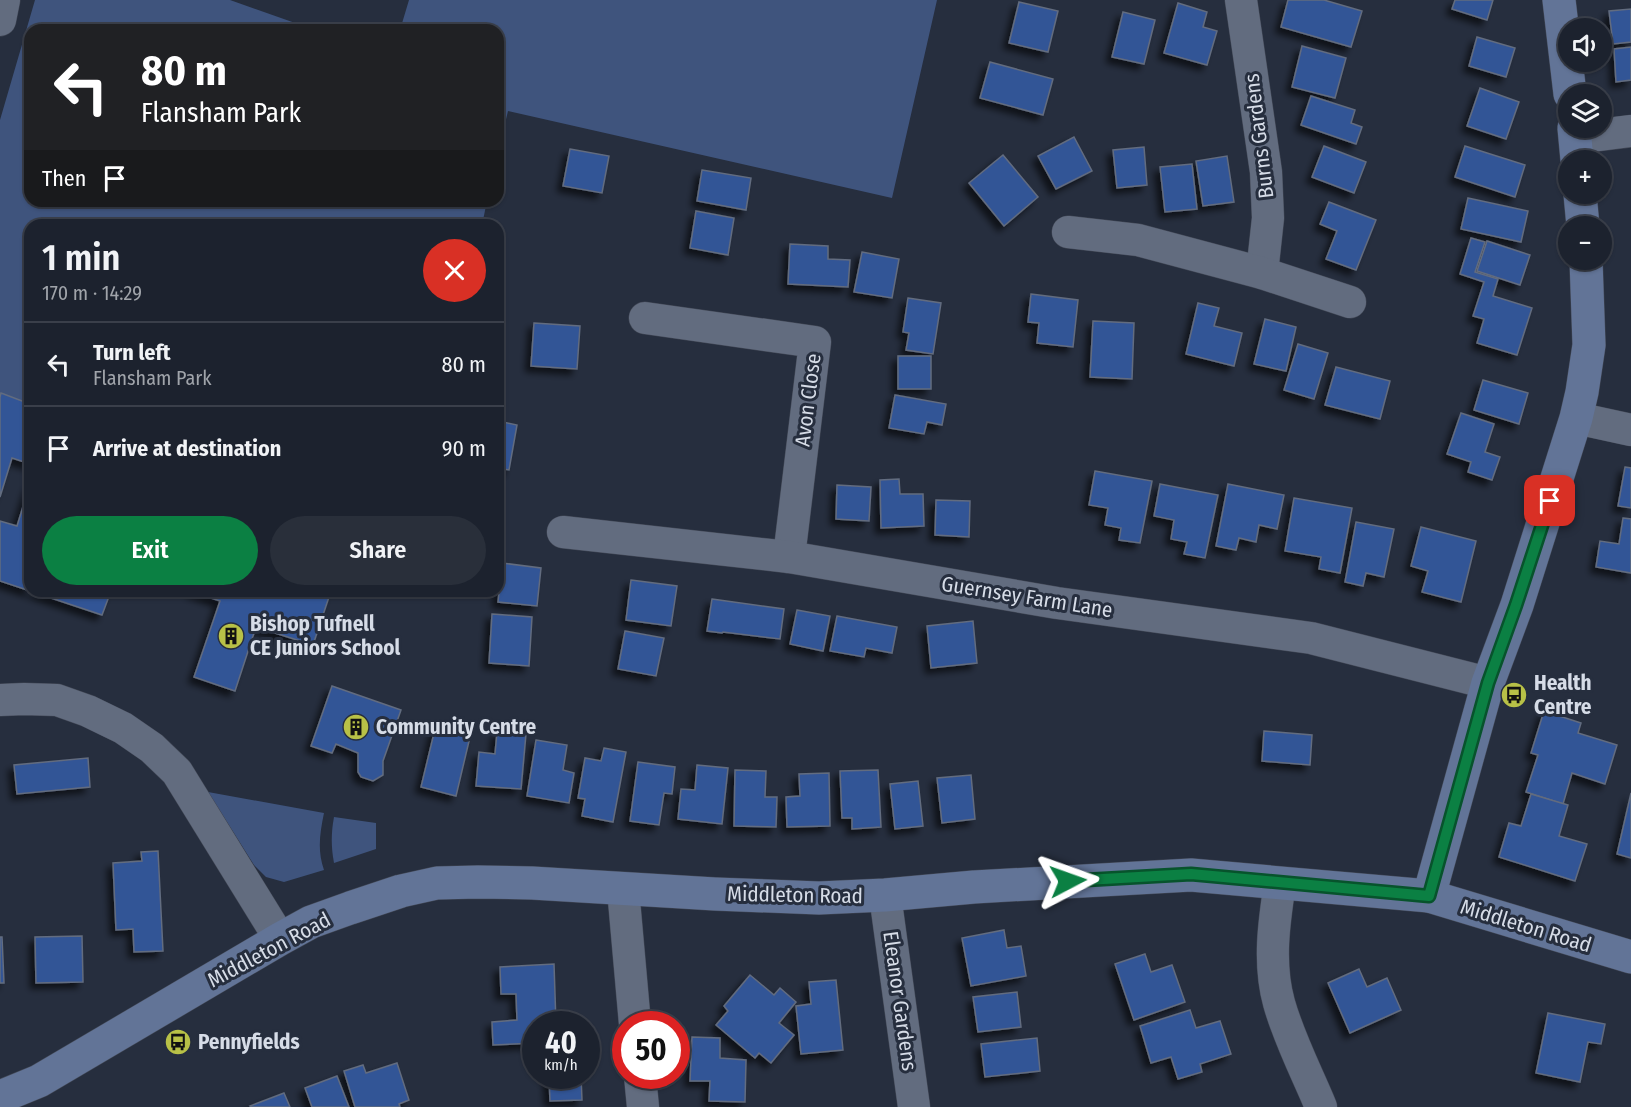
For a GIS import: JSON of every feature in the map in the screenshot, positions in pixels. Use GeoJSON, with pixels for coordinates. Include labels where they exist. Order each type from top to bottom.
{"type":"FeatureCollection","features":[{"type":"Feature","properties":{"kind":"main road"},"geometry":{"type":"LineString","coordinates":[[1559,0],[1569,84]]}},
{"type":"Feature","properties":{"kind":"main road"},"geometry":{"type":"LineString","coordinates":[[1429,896],[1488,683],[1516,605],[1576,418],[1589,345],[1586,270]]}},
{"type":"Feature","properties":{"kind":"main road","name":"Middleton Road"},"geometry":{"type":"LineString","coordinates":[[0,1097],[39,1081],[311,922],[401,891],[437,883],[532,883],[819,898],[1191,874],[1429,896],[1631,957]]}},
{"type":"Feature","properties":{"kind":"street"},"geometry":{"type":"LineString","coordinates":[[0,20],[4,0]]}},
{"type":"Feature","properties":{"kind":"street","name":"Burns Gardens"},"geometry":{"type":"LineString","coordinates":[[1241,0],[1266,172],[1268,218],[1262,273]]}},
{"type":"Feature","properties":{"kind":"street"},"geometry":{"type":"LineString","coordinates":[[1576,142],[1631,131]]}},
{"type":"Feature","properties":{"kind":"street"},"geometry":{"type":"LineString","coordinates":[[1068,232],[1138,240],[1262,273],[1350,302]]}},
{"type":"Feature","properties":{"kind":"street","name":"Avon Close"},"geometry":{"type":"LineString","coordinates":[[645,318],[816,342],[789,557]]}},
{"type":"Feature","properties":{"kind":"street"},"geometry":{"type":"LineString","coordinates":[[1576,418],[1631,430]]}},
{"type":"Feature","properties":{"kind":"street","name":"Guernsey Farm Lane"},"geometry":{"type":"LineString","coordinates":[[563,532],[789,557],[1057,603],[1311,638],[1488,683]]}},
{"type":"Feature","properties":{"kind":"street"},"geometry":{"type":"LineString","coordinates":[[0,700],[57,700],[115,724],[152,748],[177,772],[280,939]]}},
{"type":"Feature","properties":{"kind":"street"},"geometry":{"type":"LineString","coordinates":[[1280,883],[1274,926],[1274,968],[1279,1002],[1321,1107]]}},
{"type":"Feature","properties":{"kind":"street"},"geometry":{"type":"LineString","coordinates":[[623,889],[634,1011]]}},
{"type":"Feature","properties":{"kind":"street","name":"Eleanor Gardens"},"geometry":{"type":"LineString","coordinates":[[885,895],[914,1107]]}},
{"type":"Feature","properties":{"kind":"street"},"geometry":{"type":"LineString","coordinates":[[641,1089],[643,1107]]}},
{"type":"Feature","properties":{"kind":"shaded area"},"geometry":{"type":"Polygon","coordinates":[[[35,0],[230,0],[298,24],[28,24],[35,0]]]}},
{"type":"Feature","properties":{"kind":"shaded area"},"geometry":{"type":"Polygon","coordinates":[[[409,0],[937,0],[892,198],[508,111],[504,128],[504,24],[402,24],[409,0]]]}},
{"type":"Feature","properties":{"kind":"shaded area"},"geometry":{"type":"Polygon","coordinates":[[[24,38],[24,207],[486,207],[483,219],[24,219],[24,402],[2,394],[0,397],[0,120],[24,38]]]}},
{"type":"Feature","properties":{"kind":"shaded area"},"geometry":{"type":"Polygon","coordinates":[[[208,792],[324,813],[320,848],[324,870],[284,882],[266,877],[254,865],[208,792]]]}},
{"type":"Feature","properties":{"kind":"shaded area"},"geometry":{"type":"Polygon","coordinates":[[[334,817],[376,823],[376,849],[334,863],[332,829],[334,817]]]}},
{"type":"Feature","properties":{"kind":"building"},"geometry":{"type":"Polygon","coordinates":[[[1288,0],[1324,0],[1362,11],[1351,47],[1281,27],[1288,0]]]}},
{"type":"Feature","properties":{"kind":"building"},"geometry":{"type":"Polygon","coordinates":[[[1455,0],[1493,0],[1487,20],[1452,9],[1455,0]]]}},
{"type":"Feature","properties":{"kind":"building"},"geometry":{"type":"Polygon","coordinates":[[[1019,2],[1058,11],[1048,52],[1009,43],[1019,2]]]}},
{"type":"Feature","properties":{"kind":"building"},"geometry":{"type":"Polygon","coordinates":[[[1178,3],[1207,12],[1203,27],[1217,31],[1207,65],[1164,53],[1178,3]]]}},
{"type":"Feature","properties":{"kind":"building"},"geometry":{"type":"Polygon","coordinates":[[[1631,9],[1631,42],[1613,44],[1612,18],[1610,18],[1609,11],[1631,9]]]}},
{"type":"Feature","properties":{"kind":"building"},"geometry":{"type":"Polygon","coordinates":[[[1123,12],[1155,20],[1144,64],[1112,57],[1123,12]]]}},
{"type":"Feature","properties":{"kind":"building"},"geometry":{"type":"Polygon","coordinates":[[[1477,37],[1515,48],[1506,77],[1469,66],[1477,37]]]}},
{"type":"Feature","properties":{"kind":"building"},"geometry":{"type":"Polygon","coordinates":[[[1302,46],[1346,58],[1335,98],[1292,87],[1302,46]]]}},
{"type":"Feature","properties":{"kind":"building"},"geometry":{"type":"Polygon","coordinates":[[[1631,47],[1631,80],[1616,82],[1614,49],[1631,47]]]}},
{"type":"Feature","properties":{"kind":"building"},"geometry":{"type":"Polygon","coordinates":[[[990,62],[1053,79],[1043,115],[980,98],[990,62]]]}},
{"type":"Feature","properties":{"kind":"building"},"geometry":{"type":"Polygon","coordinates":[[[1480,88],[1519,102],[1506,139],[1467,126],[1480,88]]]}},
{"type":"Feature","properties":{"kind":"building"},"geometry":{"type":"Polygon","coordinates":[[[1311,96],[1355,110],[1351,123],[1362,127],[1356,144],[1301,125],[1311,96]]]}},
{"type":"Feature","properties":{"kind":"building"},"geometry":{"type":"Polygon","coordinates":[[[1074,137],[1092,171],[1056,189],[1038,156],[1074,137]]]}},
{"type":"Feature","properties":{"kind":"building"},"geometry":{"type":"Polygon","coordinates":[[[1324,146],[1366,162],[1354,193],[1312,177],[1324,146]]]}},
{"type":"Feature","properties":{"kind":"building"},"geometry":{"type":"Polygon","coordinates":[[[1465,146],[1525,165],[1515,197],[1455,177],[1465,146]]]}},
{"type":"Feature","properties":{"kind":"building"},"geometry":{"type":"Polygon","coordinates":[[[1144,147],[1147,185],[1117,188],[1113,150],[1144,147]]]}},
{"type":"Feature","properties":{"kind":"building"},"geometry":{"type":"Polygon","coordinates":[[[570,149],[609,156],[602,193],[563,186],[570,149]]]}},
{"type":"Feature","properties":{"kind":"building"},"geometry":{"type":"Polygon","coordinates":[[[1003,155],[1038,197],[1004,226],[969,183],[1003,155]]]}},
{"type":"Feature","properties":{"kind":"building"},"geometry":{"type":"Polygon","coordinates":[[[1227,156],[1234,202],[1203,206],[1196,161],[1227,156]]]}},
{"type":"Feature","properties":{"kind":"building"},"geometry":{"type":"Polygon","coordinates":[[[1192,164],[1197,209],[1165,212],[1160,167],[1192,164]]]}},
{"type":"Feature","properties":{"kind":"building"},"geometry":{"type":"Polygon","coordinates":[[[702,170],[751,178],[746,210],[697,201],[702,170]]]}},
{"type":"Feature","properties":{"kind":"building"},"geometry":{"type":"Polygon","coordinates":[[[1468,198],[1528,211],[1521,242],[1461,229],[1468,198]]]}},
{"type":"Feature","properties":{"kind":"building"},"geometry":{"type":"Polygon","coordinates":[[[1329,202],[1376,220],[1356,270],[1326,259],[1337,231],[1320,224],[1329,202]]]}},
{"type":"Feature","properties":{"kind":"building"},"geometry":{"type":"Polygon","coordinates":[[[696,211],[734,218],[728,255],[690,248],[696,211]]]}},
{"type":"Feature","properties":{"kind":"building"},"geometry":{"type":"Polygon","coordinates":[[[1471,238],[1485,242],[1475,272],[1498,279],[1493,296],[1532,308],[1517,355],[1477,343],[1484,319],[1473,316],[1484,282],[1460,274],[1471,238]]]}},
{"type":"Feature","properties":{"kind":"building"},"geometry":{"type":"Polygon","coordinates":[[[1487,241],[1530,255],[1520,285],[1477,271],[1487,241]]]}},
{"type":"Feature","properties":{"kind":"building"},"geometry":{"type":"Polygon","coordinates":[[[790,244],[828,246],[828,259],[850,260],[848,287],[788,284],[790,244]]]}},
{"type":"Feature","properties":{"kind":"building"},"geometry":{"type":"Polygon","coordinates":[[[862,252],[899,259],[892,298],[854,292],[862,252]]]}},
{"type":"Feature","properties":{"kind":"building"},"geometry":{"type":"Polygon","coordinates":[[[1031,294],[1078,300],[1073,347],[1037,343],[1039,323],[1028,322],[1031,294]]]}},
{"type":"Feature","properties":{"kind":"building"},"geometry":{"type":"Polygon","coordinates":[[[908,298],[941,303],[933,354],[906,350],[909,333],[903,332],[908,298]]]}},
{"type":"Feature","properties":{"kind":"building"},"geometry":{"type":"Polygon","coordinates":[[[1198,303],[1219,308],[1214,326],[1242,333],[1234,366],[1186,354],[1198,303]]]}},
{"type":"Feature","properties":{"kind":"building"},"geometry":{"type":"Polygon","coordinates":[[[1265,319],[1296,327],[1286,371],[1254,364],[1265,319]]]}},
{"type":"Feature","properties":{"kind":"building"},"geometry":{"type":"Polygon","coordinates":[[[1093,321],[1134,323],[1132,379],[1090,377],[1093,321]]]}},
{"type":"Feature","properties":{"kind":"building"},"geometry":{"type":"Polygon","coordinates":[[[534,323],[580,326],[577,369],[531,366],[534,323]]]}},
{"type":"Feature","properties":{"kind":"building"},"geometry":{"type":"Polygon","coordinates":[[[1298,344],[1328,353],[1314,399],[1284,390],[1298,344]]]}},
{"type":"Feature","properties":{"kind":"building"},"geometry":{"type":"Polygon","coordinates":[[[898,356],[931,356],[931,389],[898,389],[898,356]]]}},
{"type":"Feature","properties":{"kind":"building"},"geometry":{"type":"Polygon","coordinates":[[[1336,367],[1390,381],[1380,419],[1325,405],[1336,367]]]}},
{"type":"Feature","properties":{"kind":"building"},"geometry":{"type":"Polygon","coordinates":[[[1483,380],[1528,393],[1519,424],[1474,410],[1483,380]]]}},
{"type":"Feature","properties":{"kind":"building"},"geometry":{"type":"Polygon","coordinates":[[[1,393],[24,402],[24,462],[12,458],[0,497],[1,393]]]}},
{"type":"Feature","properties":{"kind":"building"},"geometry":{"type":"Polygon","coordinates":[[[895,395],[946,404],[942,425],[927,422],[924,434],[889,428],[895,395]]]}},
{"type":"Feature","properties":{"kind":"building"},"geometry":{"type":"Polygon","coordinates":[[[1461,413],[1494,424],[1485,452],[1500,457],[1492,480],[1468,472],[1471,462],[1447,454],[1461,413]]]}},
{"type":"Feature","properties":{"kind":"building"},"geometry":{"type":"Polygon","coordinates":[[[504,422],[517,425],[509,470],[504,469],[504,422]]]}},
{"type":"Feature","properties":{"kind":"building"},"geometry":{"type":"Polygon","coordinates":[[[1625,467],[1631,468],[1631,508],[1618,506],[1625,467]]]}},
{"type":"Feature","properties":{"kind":"building"},"geometry":{"type":"Polygon","coordinates":[[[1095,471],[1152,481],[1140,543],[1119,540],[1121,528],[1105,525],[1108,508],[1089,505],[1095,471]]]}},
{"type":"Feature","properties":{"kind":"building"},"geometry":{"type":"Polygon","coordinates":[[[899,479],[900,494],[923,494],[924,526],[881,528],[880,480],[899,479]]]}},
{"type":"Feature","properties":{"kind":"building"},"geometry":{"type":"Polygon","coordinates":[[[1160,484],[1218,495],[1205,558],[1184,554],[1187,542],[1171,539],[1174,520],[1154,516],[1160,484]]]}},
{"type":"Feature","properties":{"kind":"building"},"geometry":{"type":"Polygon","coordinates":[[[1228,484],[1284,495],[1277,529],[1259,525],[1256,542],[1239,538],[1236,550],[1216,546],[1228,484]]]}},
{"type":"Feature","properties":{"kind":"building"},"geometry":{"type":"Polygon","coordinates":[[[837,485],[871,487],[869,521],[836,519],[837,485]]]}},
{"type":"Feature","properties":{"kind":"building"},"geometry":{"type":"Polygon","coordinates":[[[1294,498],[1352,508],[1340,573],[1319,569],[1321,557],[1285,551],[1294,498]]]}},
{"type":"Feature","properties":{"kind":"building"},"geometry":{"type":"Polygon","coordinates":[[[936,500],[970,501],[969,537],[935,535],[936,500]]]}},
{"type":"Feature","properties":{"kind":"building"},"geometry":{"type":"Polygon","coordinates":[[[24,503],[24,589],[0,581],[0,521],[17,526],[24,503]]]}},
{"type":"Feature","properties":{"kind":"building"},"geometry":{"type":"Polygon","coordinates":[[[1623,518],[1631,519],[1631,573],[1596,567],[1600,541],[1619,544],[1623,518]]]}},
{"type":"Feature","properties":{"kind":"building"},"geometry":{"type":"Polygon","coordinates":[[[1356,522],[1394,529],[1384,577],[1366,573],[1363,586],[1345,582],[1356,522]]]}},
{"type":"Feature","properties":{"kind":"building"},"geometry":{"type":"Polygon","coordinates":[[[1421,527],[1476,541],[1461,602],[1422,592],[1428,571],[1411,566],[1421,527]]]}},
{"type":"Feature","properties":{"kind":"building"},"geometry":{"type":"Polygon","coordinates":[[[504,563],[541,568],[537,606],[498,602],[499,597],[504,597],[504,563]]]}},
{"type":"Feature","properties":{"kind":"building"},"geometry":{"type":"Polygon","coordinates":[[[631,580],[677,586],[671,626],[626,620],[631,580]]]}},
{"type":"Feature","properties":{"kind":"building"},"geometry":{"type":"Polygon","coordinates":[[[48,597],[109,597],[102,615],[48,597]]]}},
{"type":"Feature","properties":{"kind":"building","name":"Bishop Tufnell CE Juniors School"},"geometry":{"type":"Polygon","coordinates":[[[208,597],[329,597],[313,645],[256,627],[235,691],[194,677],[220,601],[208,597]]]}},
{"type":"Feature","properties":{"kind":"building"},"geometry":{"type":"Polygon","coordinates":[[[712,599],[784,609],[780,639],[707,631],[712,599]]]}},
{"type":"Feature","properties":{"kind":"building"},"geometry":{"type":"Polygon","coordinates":[[[797,610],[830,616],[823,651],[790,644],[797,610]]]}},
{"type":"Feature","properties":{"kind":"building"},"geometry":{"type":"Polygon","coordinates":[[[492,614],[532,617],[529,666],[489,663],[492,614]]]}},
{"type":"Feature","properties":{"kind":"building"},"geometry":{"type":"Polygon","coordinates":[[[837,616],[897,627],[892,653],[866,648],[864,657],[830,651],[837,616]]]}},
{"type":"Feature","properties":{"kind":"building"},"geometry":{"type":"Polygon","coordinates":[[[973,621],[977,663],[931,668],[927,626],[973,621]]]}},
{"type":"Feature","properties":{"kind":"building"},"geometry":{"type":"Polygon","coordinates":[[[625,631],[664,638],[656,676],[618,669],[625,631]]]}},
{"type":"Feature","properties":{"kind":"building","name":"Community Centre"},"geometry":{"type":"Polygon","coordinates":[[[332,686],[401,710],[383,761],[383,775],[373,781],[361,777],[358,772],[358,753],[336,744],[332,753],[311,746],[332,686]]]}},
{"type":"Feature","properties":{"kind":"building"},"geometry":{"type":"Polygon","coordinates":[[[1544,711],[1581,723],[1578,733],[1617,745],[1605,784],[1572,773],[1563,804],[1526,792],[1538,755],[1531,753],[1544,711]]]}},
{"type":"Feature","properties":{"kind":"building"},"geometry":{"type":"Polygon","coordinates":[[[435,729],[470,737],[456,796],[421,787],[435,729]]]}},
{"type":"Feature","properties":{"kind":"building"},"geometry":{"type":"Polygon","coordinates":[[[1264,731],[1312,735],[1310,765],[1262,761],[1264,731]]]}},
{"type":"Feature","properties":{"kind":"building"},"geometry":{"type":"Polygon","coordinates":[[[497,732],[526,734],[521,789],[476,786],[479,752],[495,754],[497,732]]]}},
{"type":"Feature","properties":{"kind":"building"},"geometry":{"type":"Polygon","coordinates":[[[536,740],[567,745],[563,770],[574,773],[569,803],[527,796],[536,740]]]}},
{"type":"Feature","properties":{"kind":"building"},"geometry":{"type":"Polygon","coordinates":[[[604,748],[626,752],[613,822],[582,816],[585,799],[578,798],[585,758],[601,761],[604,748]]]}},
{"type":"Feature","properties":{"kind":"building"},"geometry":{"type":"Polygon","coordinates":[[[88,758],[90,787],[17,794],[14,765],[88,758]]]}},
{"type":"Feature","properties":{"kind":"building"},"geometry":{"type":"Polygon","coordinates":[[[638,762],[675,767],[672,794],[664,793],[659,825],[630,821],[638,762]]]}},
{"type":"Feature","properties":{"kind":"building"},"geometry":{"type":"Polygon","coordinates":[[[697,765],[728,768],[722,824],[678,819],[681,789],[695,790],[697,765]]]}},
{"type":"Feature","properties":{"kind":"building"},"geometry":{"type":"Polygon","coordinates":[[[735,770],[766,771],[765,797],[777,797],[776,827],[734,826],[735,770]]]}},
{"type":"Feature","properties":{"kind":"building"},"geometry":{"type":"Polygon","coordinates":[[[878,770],[881,827],[852,829],[852,818],[842,818],[840,771],[878,770]]]}},
{"type":"Feature","properties":{"kind":"building"},"geometry":{"type":"Polygon","coordinates":[[[829,773],[830,826],[787,827],[786,797],[800,796],[799,774],[829,773]]]}},
{"type":"Feature","properties":{"kind":"building"},"geometry":{"type":"Polygon","coordinates":[[[971,775],[975,819],[942,823],[937,778],[971,775]]]}},
{"type":"Feature","properties":{"kind":"building"},"geometry":{"type":"Polygon","coordinates":[[[918,781],[923,826],[895,829],[890,784],[918,781]]]}},
{"type":"Feature","properties":{"kind":"building"},"geometry":{"type":"Polygon","coordinates":[[[1631,793],[1631,858],[1617,854],[1631,793]]]}},
{"type":"Feature","properties":{"kind":"building"},"geometry":{"type":"Polygon","coordinates":[[[1531,794],[1568,805],[1559,836],[1587,844],[1575,881],[1499,857],[1509,823],[1521,826],[1531,794]]]}},
{"type":"Feature","properties":{"kind":"building"},"geometry":{"type":"Polygon","coordinates":[[[158,851],[163,951],[134,952],[133,929],[116,930],[113,863],[142,861],[141,852],[158,851]]]}},
{"type":"Feature","properties":{"kind":"building"},"geometry":{"type":"Polygon","coordinates":[[[1004,930],[1007,948],[1021,946],[1026,976],[971,986],[962,938],[1004,930]]]}},
{"type":"Feature","properties":{"kind":"building"},"geometry":{"type":"Polygon","coordinates":[[[82,936],[83,982],[36,983],[35,937],[82,936]]]}},
{"type":"Feature","properties":{"kind":"building"},"geometry":{"type":"Polygon","coordinates":[[[0,937],[2,937],[4,983],[0,983],[0,937]]]}},
{"type":"Feature","properties":{"kind":"building"},"geometry":{"type":"Polygon","coordinates":[[[1145,954],[1151,972],[1172,965],[1185,1002],[1134,1020],[1115,964],[1145,954]]]}},
{"type":"Feature","properties":{"kind":"building"},"geometry":{"type":"Polygon","coordinates":[[[554,964],[556,1011],[522,1011],[522,1044],[493,1045],[492,1022],[517,1020],[516,994],[501,994],[500,967],[554,964]]]}},
{"type":"Feature","properties":{"kind":"building"},"geometry":{"type":"Polygon","coordinates":[[[1359,969],[1367,987],[1387,978],[1401,1010],[1350,1033],[1328,983],[1359,969]]]}},
{"type":"Feature","properties":{"kind":"building"},"geometry":{"type":"Polygon","coordinates":[[[750,975],[774,995],[780,988],[796,1002],[779,1023],[794,1035],[771,1063],[759,1053],[755,1058],[716,1025],[728,1011],[724,1006],[750,975]]]}},
{"type":"Feature","properties":{"kind":"building"},"geometry":{"type":"Polygon","coordinates":[[[836,980],[843,1050],[801,1054],[796,1006],[811,1004],[809,982],[836,980]]]}},
{"type":"Feature","properties":{"kind":"building"},"geometry":{"type":"Polygon","coordinates":[[[1017,992],[1021,1027],[978,1032],[973,997],[1017,992]]]}},
{"type":"Feature","properties":{"kind":"building"},"geometry":{"type":"Polygon","coordinates":[[[1190,1010],[1196,1028],[1220,1021],[1231,1054],[1200,1064],[1202,1072],[1178,1079],[1171,1057],[1151,1063],[1140,1026],[1190,1010]]]}},
{"type":"Feature","properties":{"kind":"building"},"geometry":{"type":"Polygon","coordinates":[[[1548,1013],[1605,1024],[1601,1044],[1588,1042],[1580,1082],[1536,1073],[1548,1013]]]}},
{"type":"Feature","properties":{"kind":"building"},"geometry":{"type":"Polygon","coordinates":[[[692,1037],[720,1038],[720,1058],[746,1060],[745,1102],[709,1101],[710,1081],[690,1081],[692,1037]]]}},
{"type":"Feature","properties":{"kind":"building"},"geometry":{"type":"Polygon","coordinates":[[[1037,1038],[1040,1071],[985,1077],[981,1044],[1037,1038]]]}},
{"type":"Feature","properties":{"kind":"building"},"geometry":{"type":"Polygon","coordinates":[[[397,1063],[409,1100],[399,1104],[400,1107],[355,1107],[344,1071],[363,1065],[366,1073],[397,1063]]]}},
{"type":"Feature","properties":{"kind":"building"},"geometry":{"type":"Polygon","coordinates":[[[337,1076],[349,1107],[312,1107],[305,1088],[337,1076]]]}},
{"type":"Feature","properties":{"kind":"building"},"geometry":{"type":"Polygon","coordinates":[[[550,1089],[582,1089],[582,1100],[550,1101],[550,1089]]]}},
{"type":"Feature","properties":{"kind":"building"},"geometry":{"type":"Polygon","coordinates":[[[284,1093],[290,1107],[250,1106],[284,1093]]]}},
{"type":"Feature","properties":{"kind":"place","name":"Bishop Tufnell CE Juniors School"},"geometry":{"type":"Point","coordinates":[231,636]}},
{"type":"Feature","properties":{"kind":"place","name":"Health Centre"},"geometry":{"type":"Point","coordinates":[1514,695]}},
{"type":"Feature","properties":{"kind":"place","name":"Community Centre"},"geometry":{"type":"Point","coordinates":[356,727]}},
{"type":"Feature","properties":{"kind":"place","name":"Pennyfields"},"geometry":{"type":"Point","coordinates":[178,1042]}},
{"type":"Feature","properties":{"kind":"route"},"geometry":{"type":"LineString","coordinates":[[1068,881],[1191,874],[1429,896],[1488,683],[1550,501]]}}]}
